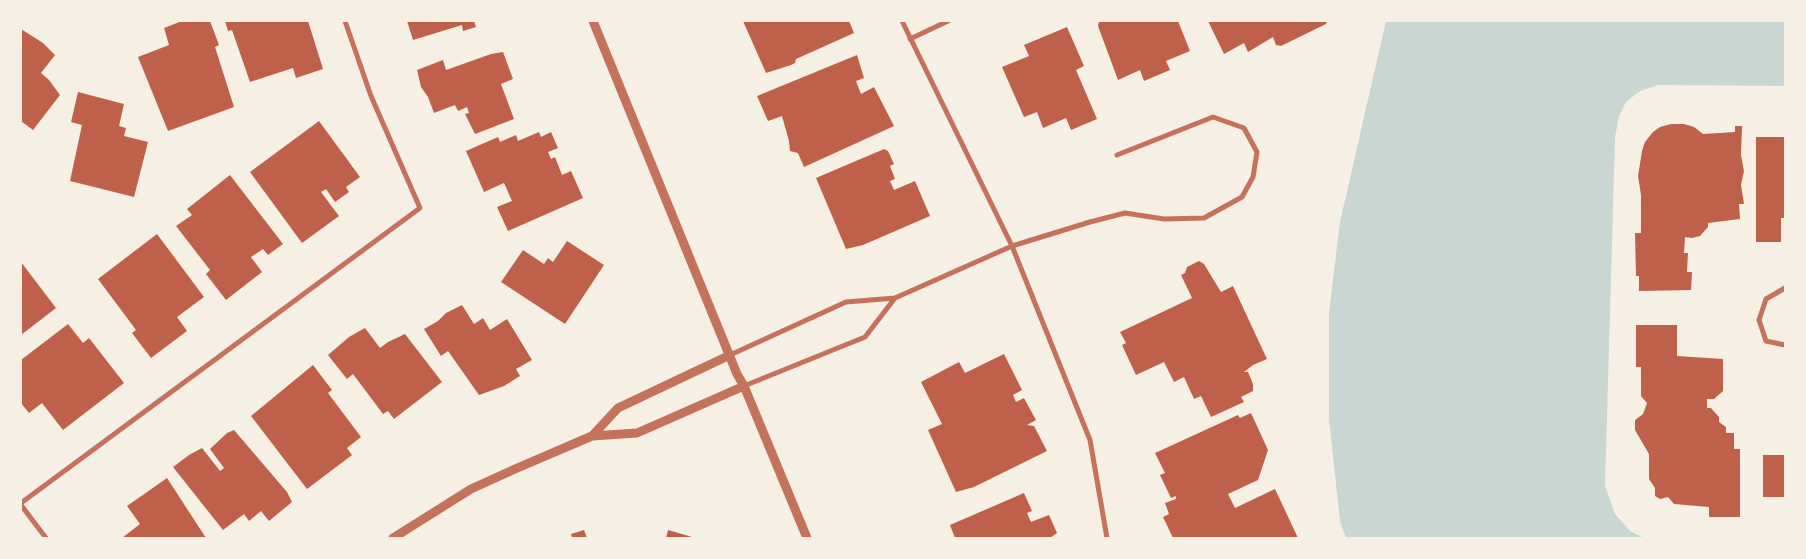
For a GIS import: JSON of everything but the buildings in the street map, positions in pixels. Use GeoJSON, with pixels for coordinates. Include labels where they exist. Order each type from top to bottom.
{"type":"FeatureCollection","features":[{"type":"Feature","properties":{"kind":"street"},"geometry":{"type":"LineString","coordinates":[[46,538],[21,504],[420,208],[371,96],[345,21]]}},
{"type":"Feature","properties":{"kind":"street"},"geometry":{"type":"LineString","coordinates":[[593,21],[737,374],[744,386],[807,538]]}},
{"type":"Feature","properties":{"kind":"street"},"geometry":{"type":"LineString","coordinates":[[902,21],[1012,246],[1090,440],[1108,538]]}},
{"type":"Feature","properties":{"kind":"street"},"geometry":{"type":"LineString","coordinates":[[910,39],[948,21]]}},
{"type":"Feature","properties":{"kind":"street"},"geometry":{"type":"LineString","coordinates":[[592,436],[618,408],[846,302],[895,298],[1012,246],[1125,213],[1164,219],[1204,218],[1242,196],[1253,177],[1257,152],[1244,128],[1213,118],[1117,155]]}},
{"type":"Feature","properties":{"kind":"street"},"geometry":{"type":"LineString","coordinates":[[1785,288],[1766,299],[1758,320],[1766,341],[1785,345]]}},
{"type":"Feature","properties":{"kind":"street"},"geometry":{"type":"LineString","coordinates":[[394,538],[471,489],[592,436],[638,433],[744,386],[865,337],[895,298]]}},
{"type":"Feature","properties":{"kind":"shaded area"},"geometry":{"type":"Polygon","coordinates":[[[1386,21],[1785,21],[1785,86],[1658,85],[1640,91],[1626,102],[1619,116],[1615,137],[1605,486],[1615,514],[1630,531],[1644,538],[1346,538],[1340,521],[1329,419],[1329,313],[1340,222],[1386,21]]]}}]}
